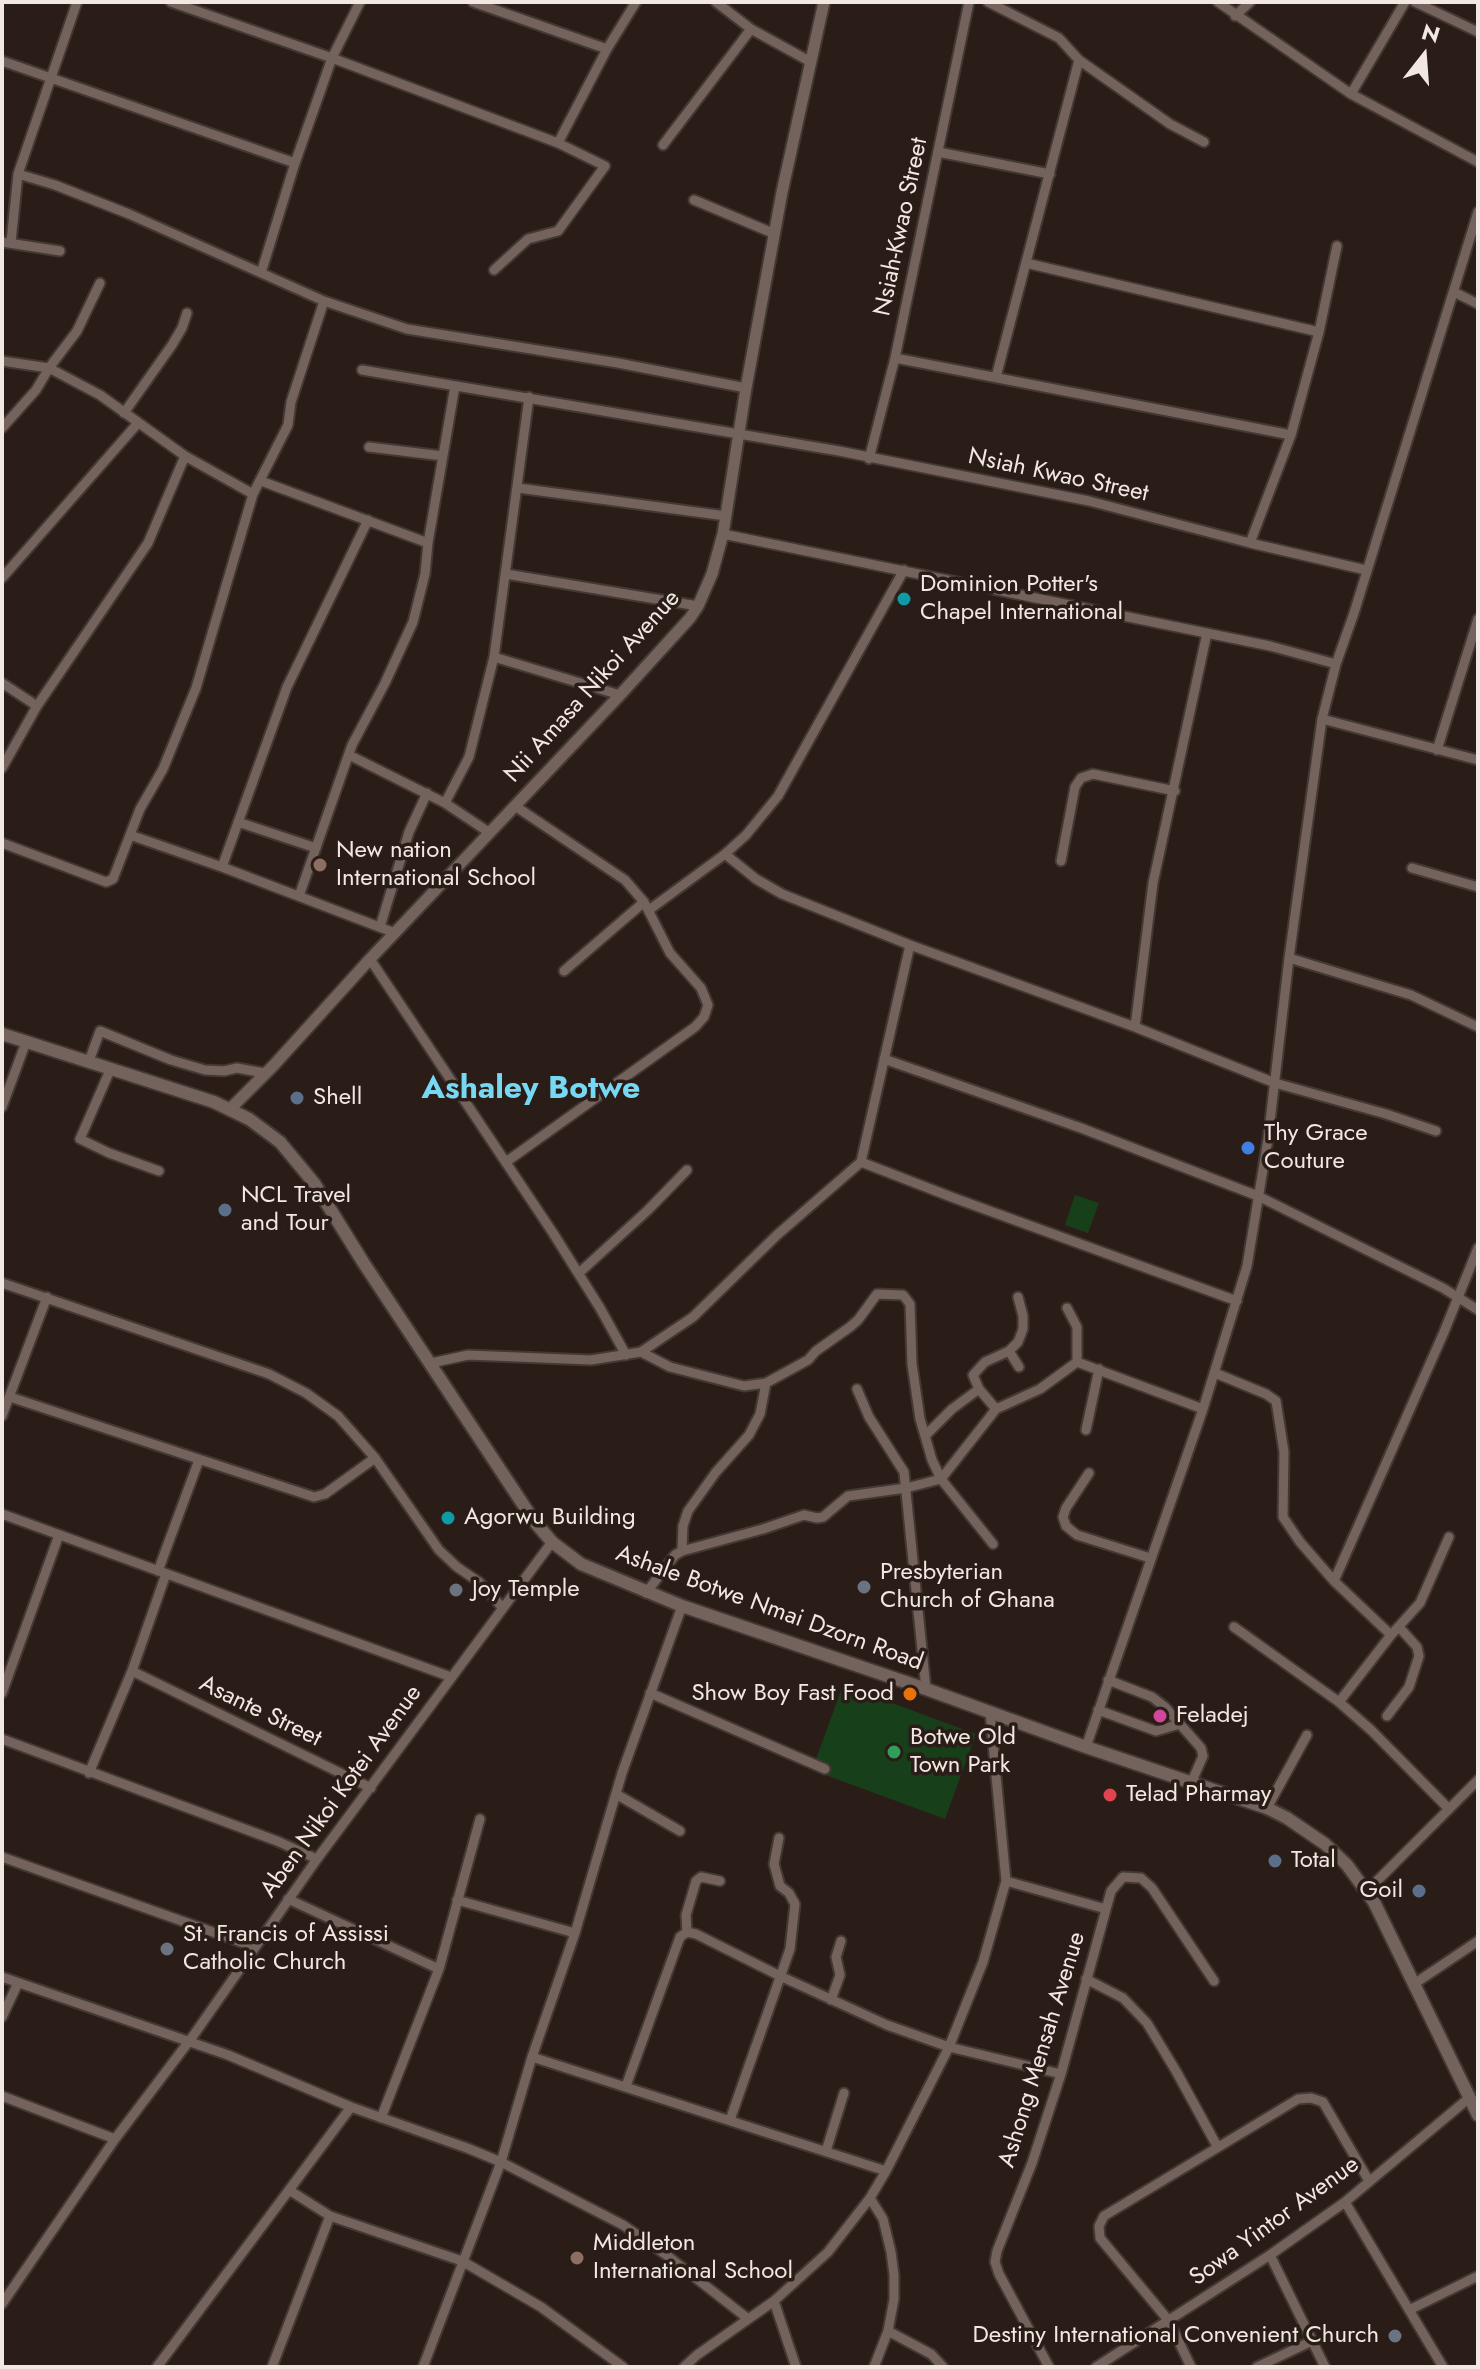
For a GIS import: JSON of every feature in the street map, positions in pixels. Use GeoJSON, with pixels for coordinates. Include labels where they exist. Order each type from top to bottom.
{"type":"FeatureCollection","features":[{"type":"Feature","properties":{"kind":"main road","name":"Ashale Botwe Nmai Dzorn Road"},"geometry":{"type":"LineString","coordinates":[[2,1034],[230,1109],[272,1134],[314,1183],[534,1521],[552,1542],[581,1564],[682,1606],[1267,1808],[1287,1818],[1330,1849],[1347,1865],[1390,1932],[1478,2115]]}},
{"type":"Feature","properties":{"kind":"street"},"geometry":{"type":"LineString","coordinates":[[60,251],[7,242],[18,174],[77,2]]}},
{"type":"Feature","properties":{"kind":"street"},"geometry":{"type":"LineString","coordinates":[[171,2],[332,58],[558,143],[605,166],[558,231],[528,239],[494,270]]}},
{"type":"Feature","properties":{"kind":"street"},"geometry":{"type":"LineString","coordinates":[[261,273],[332,58],[360,2]]}},
{"type":"Feature","properties":{"kind":"street"},"geometry":{"type":"LineString","coordinates":[[473,2],[607,49]]}},
{"type":"Feature","properties":{"kind":"street"},"geometry":{"type":"LineString","coordinates":[[558,143],[607,49],[636,2]]}},
{"type":"Feature","properties":{"kind":"street"},"geometry":{"type":"LineString","coordinates":[[716,2],[751,29],[809,61]]}},
{"type":"Feature","properties":{"kind":"street","name":"Nii Amasa Nikoi Avenue"},"geometry":{"type":"LineString","coordinates":[[230,1109],[620,695],[698,606],[712,574],[723,534],[775,234],[809,61],[824,2]]}},
{"type":"Feature","properties":{"kind":"street","name":"Nsiah-Kwao Street"},"geometry":{"type":"LineString","coordinates":[[869,459],[895,358],[969,2]]}},
{"type":"Feature","properties":{"kind":"street"},"geometry":{"type":"LineString","coordinates":[[988,2],[1059,38],[1079,60],[1170,124],[1204,142]]}},
{"type":"Feature","properties":{"kind":"street"},"geometry":{"type":"LineString","coordinates":[[1218,2],[1351,94],[1478,162]]}},
{"type":"Feature","properties":{"kind":"street"},"geometry":{"type":"LineString","coordinates":[[1235,16],[1250,2]]}},
{"type":"Feature","properties":{"kind":"street"},"geometry":{"type":"LineString","coordinates":[[1351,94],[1405,2]]}},
{"type":"Feature","properties":{"kind":"street"},"geometry":{"type":"LineString","coordinates":[[1415,2],[1478,32]]}},
{"type":"Feature","properties":{"kind":"street"},"geometry":{"type":"LineString","coordinates":[[663,145],[751,29]]}},
{"type":"Feature","properties":{"kind":"street"},"geometry":{"type":"LineString","coordinates":[[996,377],[1079,60]]}},
{"type":"Feature","properties":{"kind":"street"},"geometry":{"type":"LineString","coordinates":[[2,61],[295,163]]}},
{"type":"Feature","properties":{"kind":"street"},"geometry":{"type":"LineString","coordinates":[[938,152],[1050,174]]}},
{"type":"Feature","properties":{"kind":"street"},"geometry":{"type":"LineString","coordinates":[[18,174],[129,214],[324,301],[407,329],[618,363],[746,388]]}},
{"type":"Feature","properties":{"kind":"street"},"geometry":{"type":"LineString","coordinates":[[694,200],[775,234]]}},
{"type":"Feature","properties":{"kind":"street"},"geometry":{"type":"LineString","coordinates":[[1086,1747],[1203,1409],[1237,1301],[1253,1237],[1322,719],[1336,664],[1478,212]]}},
{"type":"Feature","properties":{"kind":"street"},"geometry":{"type":"LineString","coordinates":[[1250,543],[1291,435],[1319,332],[1337,246]]}},
{"type":"Feature","properties":{"kind":"street"},"geometry":{"type":"LineString","coordinates":[[1026,263],[1319,332]]}},
{"type":"Feature","properties":{"kind":"street"},"geometry":{"type":"LineString","coordinates":[[2,428],[36,390],[77,331],[100,283]]}},
{"type":"Feature","properties":{"kind":"street"},"geometry":{"type":"LineString","coordinates":[[1454,292],[1478,304]]}},
{"type":"Feature","properties":{"kind":"street"},"geometry":{"type":"LineString","coordinates":[[2,843],[106,882],[113,879],[140,809],[163,769],[196,688],[253,494],[288,425],[291,402],[324,301]]}},
{"type":"Feature","properties":{"kind":"street"},"geometry":{"type":"LineString","coordinates":[[124,413],[172,345],[187,313]]}},
{"type":"Feature","properties":{"kind":"street"},"geometry":{"type":"LineString","coordinates":[[895,358],[1291,435]]}},
{"type":"Feature","properties":{"kind":"street"},"geometry":{"type":"LineString","coordinates":[[2,361],[49,368],[100,395],[185,456],[253,494]]}},
{"type":"Feature","properties":{"kind":"street","name":"Nsiah Kwao Street"},"geometry":{"type":"LineString","coordinates":[[362,370],[839,451],[1089,501],[1366,570]]}},
{"type":"Feature","properties":{"kind":"street"},"geometry":{"type":"LineString","coordinates":[[299,896],[349,755],[413,622],[425,574],[455,386]]}},
{"type":"Feature","properties":{"kind":"street"},"geometry":{"type":"LineString","coordinates":[[445,803],[469,757],[494,657],[529,397]]}},
{"type":"Feature","properties":{"kind":"street"},"geometry":{"type":"LineString","coordinates":[[2,578],[138,423]]}},
{"type":"Feature","properties":{"kind":"street"},"geometry":{"type":"LineString","coordinates":[[369,447],[443,456]]}},
{"type":"Feature","properties":{"kind":"street"},"geometry":{"type":"LineString","coordinates":[[2,768],[37,706],[148,543],[185,456]]}},
{"type":"Feature","properties":{"kind":"street"},"geometry":{"type":"LineString","coordinates":[[261,481],[428,543]]}},
{"type":"Feature","properties":{"kind":"street"},"geometry":{"type":"LineString","coordinates":[[518,488],[726,516]]}},
{"type":"Feature","properties":{"kind":"street"},"geometry":{"type":"LineString","coordinates":[[222,867],[287,687],[368,520]]}},
{"type":"Feature","properties":{"kind":"street"},"geometry":{"type":"LineString","coordinates":[[723,534],[1270,646],[1336,664]]}},
{"type":"Feature","properties":{"kind":"street"},"geometry":{"type":"LineString","coordinates":[[564,971],[646,906],[725,854],[746,835],[778,796],[904,570]]}},
{"type":"Feature","properties":{"kind":"street"},"geometry":{"type":"LineString","coordinates":[[506,574],[698,606]]}},
{"type":"Feature","properties":{"kind":"street"},"geometry":{"type":"LineString","coordinates":[[1437,750],[1478,619]]}},
{"type":"Feature","properties":{"kind":"street"},"geometry":{"type":"LineString","coordinates":[[1135,1027],[1153,883],[1207,633]]}},
{"type":"Feature","properties":{"kind":"street"},"geometry":{"type":"LineString","coordinates":[[494,657],[620,695]]}},
{"type":"Feature","properties":{"kind":"street"},"geometry":{"type":"LineString","coordinates":[[2,683],[37,706]]}},
{"type":"Feature","properties":{"kind":"street"},"geometry":{"type":"LineString","coordinates":[[1322,719],[1478,760]]}},
{"type":"Feature","properties":{"kind":"street"},"geometry":{"type":"LineString","coordinates":[[349,755],[427,793],[490,833]]}},
{"type":"Feature","properties":{"kind":"street"},"geometry":{"type":"LineString","coordinates":[[1061,861],[1075,787],[1081,778],[1093,774],[1175,791]]}},
{"type":"Feature","properties":{"kind":"street"},"geometry":{"type":"LineString","coordinates":[[380,927],[409,832],[427,793]]}},
{"type":"Feature","properties":{"kind":"street"},"geometry":{"type":"LineString","coordinates":[[506,1162],[695,1027],[704,1017],[708,1005],[701,988],[670,953],[646,906],[625,880],[515,806]]}},
{"type":"Feature","properties":{"kind":"street"},"geometry":{"type":"LineString","coordinates":[[238,822],[316,848]]}},
{"type":"Feature","properties":{"kind":"street"},"geometry":{"type":"LineString","coordinates":[[130,835],[395,933]]}},
{"type":"Feature","properties":{"kind":"street"},"geometry":{"type":"LineString","coordinates":[[725,854],[756,879],[782,894],[910,945],[1135,1027],[1275,1083],[1436,1131]]}},
{"type":"Feature","properties":{"kind":"street"},"geometry":{"type":"LineString","coordinates":[[1412,868],[1478,887]]}},
{"type":"Feature","properties":{"kind":"street"},"geometry":{"type":"LineString","coordinates":[[431,1363],[468,1355],[591,1360],[626,1355],[641,1352],[693,1317],[777,1235],[861,1162],[910,945]]}},
{"type":"Feature","properties":{"kind":"street"},"geometry":{"type":"LineString","coordinates":[[1289,958],[1411,995],[1478,1027]]}},
{"type":"Feature","properties":{"kind":"street"},"geometry":{"type":"LineString","coordinates":[[370,959],[579,1273],[626,1355]]}},
{"type":"Feature","properties":{"kind":"street"},"geometry":{"type":"LineString","coordinates":[[89,1061],[100,1031],[171,1060],[205,1070],[237,1068],[264,1073]]}},
{"type":"Feature","properties":{"kind":"street"},"geometry":{"type":"LineString","coordinates":[[2,1107],[26,1042]]}},
{"type":"Feature","properties":{"kind":"street"},"geometry":{"type":"LineString","coordinates":[[884,1059],[1081,1128],[1258,1196],[1478,1310]]}},
{"type":"Feature","properties":{"kind":"street"},"geometry":{"type":"LineString","coordinates":[[111,1068],[80,1139],[159,1171]]}},
{"type":"Feature","properties":{"kind":"street"},"geometry":{"type":"LineString","coordinates":[[861,1162],[1237,1301]]}},
{"type":"Feature","properties":{"kind":"street"},"geometry":{"type":"LineString","coordinates":[[579,1273],[687,1170]]}},
{"type":"Feature","properties":{"kind":"street"},"geometry":{"type":"LineString","coordinates":[[1334,1581],[1478,1248]]}},
{"type":"Feature","properties":{"kind":"street"},"geometry":{"type":"LineString","coordinates":[[2,1283],[269,1374],[306,1393],[338,1416],[375,1458],[439,1550],[479,1582],[502,1607]]}},
{"type":"Feature","properties":{"kind":"street"},"geometry":{"type":"LineString","coordinates":[[641,1352],[670,1367],[744,1386],[766,1383],[808,1360],[850,1327],[877,1294],[903,1295],[910,1304],[912,1364],[920,1419],[932,1460],[941,1479],[993,1544]]}},
{"type":"Feature","properties":{"kind":"street"},"geometry":{"type":"LineString","coordinates":[[2,1416],[47,1297]]}},
{"type":"Feature","properties":{"kind":"street"},"geometry":{"type":"LineString","coordinates":[[996,1409],[979,1389],[973,1375],[985,1362],[1009,1351],[1018,1342],[1023,1329],[1023,1316],[1018,1297]]}},
{"type":"Feature","properties":{"kind":"street"},"geometry":{"type":"LineString","coordinates":[[1067,1308],[1077,1327],[1077,1362]]}},
{"type":"Feature","properties":{"kind":"street"},"geometry":{"type":"LineString","coordinates":[[1009,1351],[1019,1367]]}},
{"type":"Feature","properties":{"kind":"street"},"geometry":{"type":"LineString","coordinates":[[1077,1362],[1203,1409]]}},
{"type":"Feature","properties":{"kind":"street"},"geometry":{"type":"LineString","coordinates":[[646,1593],[675,1555],[682,1551],[804,1515],[823,1517],[848,1496],[906,1488],[941,1479],[996,1409],[1040,1389],[1077,1362]]}},
{"type":"Feature","properties":{"kind":"street"},"geometry":{"type":"LineString","coordinates":[[1086,1430],[1099,1369]]}},
{"type":"Feature","properties":{"kind":"street"},"geometry":{"type":"LineString","coordinates":[[1215,1373],[1276,1401],[1284,1452],[1283,1517],[1334,1581],[1417,1647],[1419,1656],[1409,1687],[1387,1716]]}},
{"type":"Feature","properties":{"kind":"street"},"geometry":{"type":"LineString","coordinates":[[682,1551],[683,1526],[688,1511],[716,1472],[749,1435],[760,1414],[766,1383]]}},
{"type":"Feature","properties":{"kind":"street"},"geometry":{"type":"LineString","coordinates":[[857,1389],[869,1417],[904,1472],[926,1689]]}},
{"type":"Feature","properties":{"kind":"street"},"geometry":{"type":"LineString","coordinates":[[925,1436],[952,1409],[979,1389]]}},
{"type":"Feature","properties":{"kind":"street"},"geometry":{"type":"LineString","coordinates":[[10,1397],[314,1497],[325,1494],[375,1458]]}},
{"type":"Feature","properties":{"kind":"street"},"geometry":{"type":"LineString","coordinates":[[89,1773],[132,1671],[199,1460]]}},
{"type":"Feature","properties":{"kind":"street"},"geometry":{"type":"LineString","coordinates":[[1089,1473],[1066,1508],[1063,1517],[1066,1526],[1077,1535],[1150,1558]]}},
{"type":"Feature","properties":{"kind":"street"},"geometry":{"type":"LineString","coordinates":[[2,1514],[451,1677]]}},
{"type":"Feature","properties":{"kind":"street"},"geometry":{"type":"LineString","coordinates":[[2,1693],[59,1535]]}},
{"type":"Feature","properties":{"kind":"street"},"geometry":{"type":"LineString","coordinates":[[1339,1702],[1420,1603],[1449,1537]]}},
{"type":"Feature","properties":{"kind":"street","name":"Aben Nikoi Kotei Avenue"},"geometry":{"type":"LineString","coordinates":[[2,2304],[115,2139],[188,2042],[288,1899],[552,1542]]}},
{"type":"Feature","properties":{"kind":"street"},"geometry":{"type":"LineString","coordinates":[[426,2366],[462,2261],[501,2162],[616,1794],[682,1606]]}},
{"type":"Feature","properties":{"kind":"street"},"geometry":{"type":"LineString","coordinates":[[1234,1627],[1339,1702],[1449,1809]]}},
{"type":"Feature","properties":{"kind":"street","name":"Asante Street"},"geometry":{"type":"LineString","coordinates":[[132,1671],[371,1788]]}},
{"type":"Feature","properties":{"kind":"street"},"geometry":{"type":"LineString","coordinates":[[1108,1680],[1152,1697],[1180,1724],[1203,1756],[1192,1781]]}},
{"type":"Feature","properties":{"kind":"street"},"geometry":{"type":"LineString","coordinates":[[650,1693],[825,1769]]}},
{"type":"Feature","properties":{"kind":"street"},"geometry":{"type":"LineString","coordinates":[[1098,1710],[1156,1731],[1180,1724]]}},
{"type":"Feature","properties":{"kind":"street"},"geometry":{"type":"LineString","coordinates":[[684,2367],[774,2301],[828,2252],[870,2198],[886,2171],[949,2047],[983,1962],[1006,1881],[990,1712]]}},
{"type":"Feature","properties":{"kind":"street"},"geometry":{"type":"LineString","coordinates":[[1267,1808],[1307,1735]]}},
{"type":"Feature","properties":{"kind":"street"},"geometry":{"type":"LineString","coordinates":[[2,1739],[277,1841],[317,1859]]}},
{"type":"Feature","properties":{"kind":"street"},"geometry":{"type":"LineString","coordinates":[[1366,1892],[1478,1780]]}},
{"type":"Feature","properties":{"kind":"street"},"geometry":{"type":"LineString","coordinates":[[616,1794],[680,1831]]}},
{"type":"Feature","properties":{"kind":"street"},"geometry":{"type":"LineString","coordinates":[[381,2118],[439,1969],[480,1819]]}},
{"type":"Feature","properties":{"kind":"street"},"geometry":{"type":"LineString","coordinates":[[730,2120],[790,1949],[795,1904],[789,1893],[780,1886],[774,1864],[779,1838]]}},
{"type":"Feature","properties":{"kind":"street"},"geometry":{"type":"LineString","coordinates":[[2,1857],[255,1947]]}},
{"type":"Feature","properties":{"kind":"street"},"geometry":{"type":"LineString","coordinates":[[687,1932],[687,1910],[696,1881],[701,1877],[720,1881]]}},
{"type":"Feature","properties":{"kind":"street","name":"Ashong Mensah Avenue"},"geometry":{"type":"LineString","coordinates":[[1049,2367],[995,2262],[1061,2074],[1111,1891],[1123,1877],[1141,1878],[1152,1888],[1214,1981]]}},
{"type":"Feature","properties":{"kind":"street"},"geometry":{"type":"LineString","coordinates":[[1006,1881],[1106,1909]]}},
{"type":"Feature","properties":{"kind":"street"},"geometry":{"type":"LineString","coordinates":[[288,1899],[439,1969]]}},
{"type":"Feature","properties":{"kind":"street"},"geometry":{"type":"LineString","coordinates":[[457,1900],[575,1933]]}},
{"type":"Feature","properties":{"kind":"street"},"geometry":{"type":"LineString","coordinates":[[626,2086],[680,1937],[687,1932],[887,2025],[949,2047],[1061,2074]]}},
{"type":"Feature","properties":{"kind":"street"},"geometry":{"type":"LineString","coordinates":[[831,2000],[840,1975],[836,1957],[841,1941]]}},
{"type":"Feature","properties":{"kind":"street"},"geometry":{"type":"LineString","coordinates":[[1414,1984],[1478,1941]]}},
{"type":"Feature","properties":{"kind":"street"},"geometry":{"type":"LineString","coordinates":[[2,1977],[228,2055],[351,2107],[501,2162],[623,2225],[747,2318]]}},
{"type":"Feature","properties":{"kind":"street"},"geometry":{"type":"LineString","coordinates":[[1086,1979],[1123,1998],[1147,2023],[1217,2146]]}},
{"type":"Feature","properties":{"kind":"street"},"geometry":{"type":"LineString","coordinates":[[2,2017],[18,1983]]}},
{"type":"Feature","properties":{"kind":"street"},"geometry":{"type":"LineString","coordinates":[[532,2057],[886,2171]]}},
{"type":"Feature","properties":{"kind":"street"},"geometry":{"type":"LineString","coordinates":[[826,2151],[844,2093]]}},
{"type":"Feature","properties":{"kind":"street"},"geometry":{"type":"LineString","coordinates":[[2,2096],[115,2139]]}},
{"type":"Feature","properties":{"kind":"street"},"geometry":{"type":"LineString","coordinates":[[1191,2367],[1169,2321],[1100,2238],[1099,2226],[1104,2216],[1298,2099],[1311,2098],[1323,2102],[1369,2181]]}},
{"type":"Feature","properties":{"kind":"street","name":"Sowa Yintor Avenue"},"geometry":{"type":"LineString","coordinates":[[1096,2367],[1270,2255],[1345,2202],[1469,2098]]}},
{"type":"Feature","properties":{"kind":"street"},"geometry":{"type":"LineString","coordinates":[[157,2367],[351,2107]]}},
{"type":"Feature","properties":{"kind":"street"},"geometry":{"type":"LineString","coordinates":[[289,2190],[330,2216],[462,2261],[541,2307],[623,2367]]}},
{"type":"Feature","properties":{"kind":"street"},"geometry":{"type":"LineString","coordinates":[[870,2198],[883,2219],[891,2252],[894,2299],[888,2331],[874,2367]]}},
{"type":"Feature","properties":{"kind":"street"},"geometry":{"type":"LineString","coordinates":[[1345,2202],[1443,2367]]}},
{"type":"Feature","properties":{"kind":"street"},"geometry":{"type":"LineString","coordinates":[[272,2367],[330,2216]]}},
{"type":"Feature","properties":{"kind":"street"},"geometry":{"type":"LineString","coordinates":[[1270,2255],[1325,2367]]}},
{"type":"Feature","properties":{"kind":"street"},"geometry":{"type":"LineString","coordinates":[[1411,2309],[1478,2276]]}},
{"type":"Feature","properties":{"kind":"street"},"geometry":{"type":"LineString","coordinates":[[774,2301],[796,2367]]}},
{"type":"Feature","properties":{"kind":"street"},"geometry":{"type":"LineString","coordinates":[[888,2331],[931,2354],[943,2367]]}},
{"type":"Feature","properties":{"kind":"street"},"geometry":{"type":"LineString","coordinates":[[1257,2367],[1312,2341]]}},
{"type":"Feature","properties":{"kind":"green space"},"geometry":{"type":"Polygon","coordinates":[[[1075,1195],[1099,1203],[1088,1233],[1065,1225],[1075,1195]]]}},
{"type":"Feature","properties":{"kind":"green space","name":"Botwe Old Town Park"},"geometry":{"type":"Polygon","coordinates":[[[843,1685],[976,1734],[945,1819],[812,1770],[843,1685]]]}},
{"type":"Feature","properties":{"kind":"place","name":"Dominion Potter's Chapel International"},"geometry":{"type":"Point","coordinates":[904,599]}},
{"type":"Feature","properties":{"kind":"place","name":"New nation International School"},"geometry":{"type":"Point","coordinates":[320,865]}},
{"type":"Feature","properties":{"kind":"place","name":"Shell"},"geometry":{"type":"Point","coordinates":[297,1098]}},
{"type":"Feature","properties":{"kind":"place","name":"Thy Grace Couture"},"geometry":{"type":"Point","coordinates":[1248,1148]}},
{"type":"Feature","properties":{"kind":"place","name":"NCL Travel and Tour"},"geometry":{"type":"Point","coordinates":[225,1210]}},
{"type":"Feature","properties":{"kind":"place","name":"Agorwu Building"},"geometry":{"type":"Point","coordinates":[448,1518]}},
{"type":"Feature","properties":{"kind":"place","name":"Presbyterian Church of Ghana"},"geometry":{"type":"Point","coordinates":[864,1587]}},
{"type":"Feature","properties":{"kind":"place","name":"Joy Temple"},"geometry":{"type":"Point","coordinates":[456,1590]}},
{"type":"Feature","properties":{"kind":"place","name":"Show Boy Fast Food"},"geometry":{"type":"Point","coordinates":[910,1694]}},
{"type":"Feature","properties":{"kind":"place","name":"Feladej"},"geometry":{"type":"Point","coordinates":[1160,1716]}},
{"type":"Feature","properties":{"kind":"place","name":"Botwe Old Town Park"},"geometry":{"type":"Point","coordinates":[894,1752]}},
{"type":"Feature","properties":{"kind":"place","name":"Telad Pharmay"},"geometry":{"type":"Point","coordinates":[1110,1795]}},
{"type":"Feature","properties":{"kind":"place","name":"Total"},"geometry":{"type":"Point","coordinates":[1275,1861]}},
{"type":"Feature","properties":{"kind":"place","name":"Goil"},"geometry":{"type":"Point","coordinates":[1419,1891]}},
{"type":"Feature","properties":{"kind":"place","name":"St. Francis of Assissi Catholic Church"},"geometry":{"type":"Point","coordinates":[167,1949]}},
{"type":"Feature","properties":{"kind":"place","name":"Middleton International School"},"geometry":{"type":"Point","coordinates":[577,2258]}},
{"type":"Feature","properties":{"kind":"place","name":"Destiny International Convenient Church"},"geometry":{"type":"Point","coordinates":[1395,2336]}},
{"type":"Feature","properties":{"kind":"district","name":"Ashaley Botwe"},"geometry":{"type":"Point","coordinates":[531,1090]}}]}
